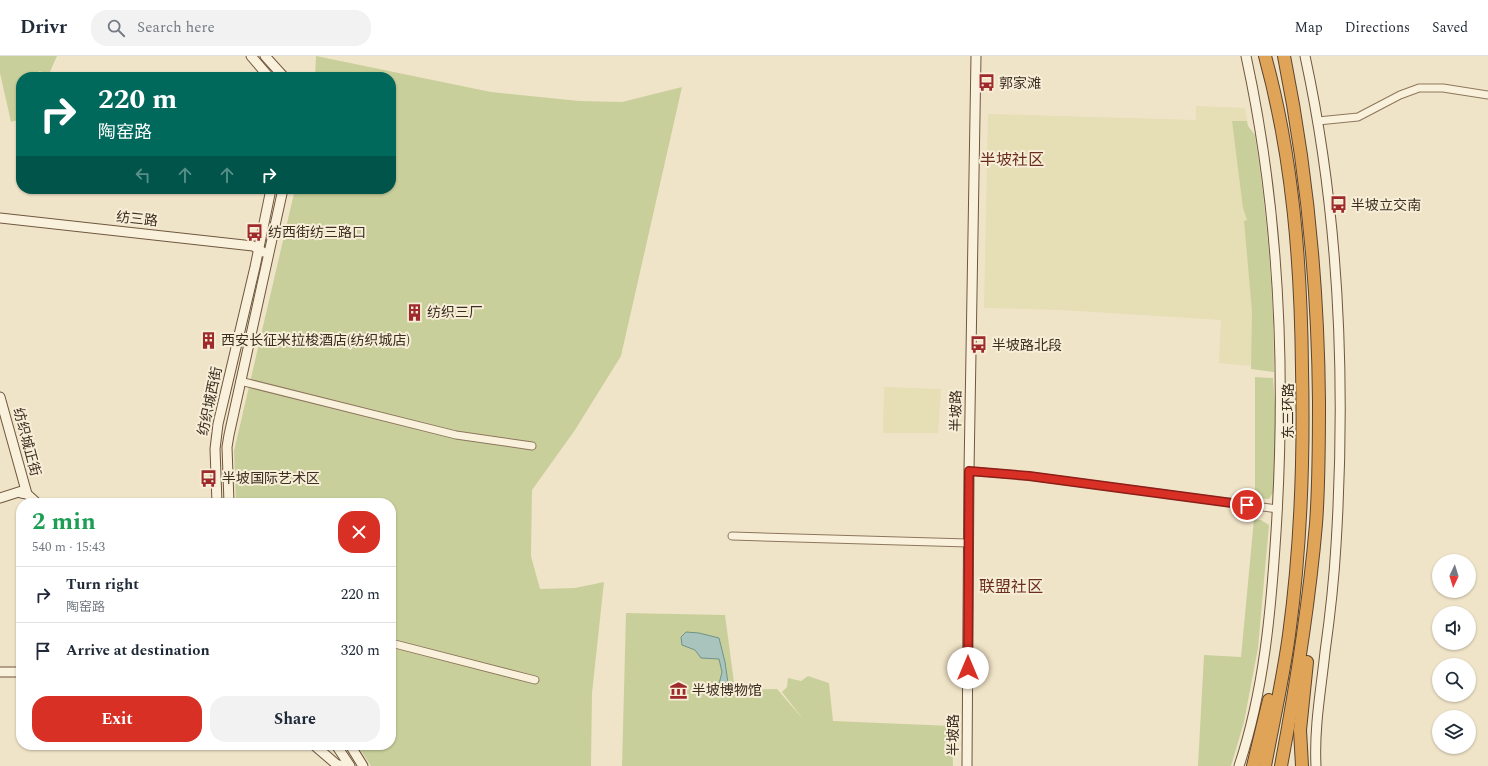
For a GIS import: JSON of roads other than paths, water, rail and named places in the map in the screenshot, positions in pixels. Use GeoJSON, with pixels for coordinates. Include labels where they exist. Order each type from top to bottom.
{"type":"FeatureCollection","features":[{"type":"Feature","properties":{"kind":"highway","name":"东三环路"},"geometry":{"type":"LineString","coordinates":[[1265,56],[1276,96],[1285,141],[1294,224],[1302,323],[1303,425],[1302,479],[1297,558],[1289,636],[1265,766]]}},
{"type":"Feature","properties":{"kind":"highway"},"geometry":{"type":"LineString","coordinates":[[1282,765],[1302,643],[1316,524],[1319,425],[1315,283],[1301,144],[1284,56]]}},
{"type":"Feature","properties":{"kind":"highway"},"geometry":{"type":"LineString","coordinates":[[1302,766],[1300,730],[1319,555],[1316,524]]}},
{"type":"Feature","properties":{"kind":"highway"},"geometry":{"type":"LineString","coordinates":[[1252,766],[1277,667],[1289,636]]}},
{"type":"Feature","properties":{"kind":"main road"},"geometry":{"type":"LineString","coordinates":[[251,56],[265,72]]}},
{"type":"Feature","properties":{"kind":"main road"},"geometry":{"type":"LineString","coordinates":[[265,56],[279,72]]}},
{"type":"Feature","properties":{"kind":"main road","name":"半坡路"},"geometry":{"type":"LineString","coordinates":[[967,766],[968,543],[976,56]]}},
{"type":"Feature","properties":{"kind":"main road"},"geometry":{"type":"LineString","coordinates":[[1239,766],[1258,698],[1269,627],[1278,510],[1282,421],[1278,289],[1268,194],[1252,85],[1246,56]]}},
{"type":"Feature","properties":{"kind":"main road"},"geometry":{"type":"LineString","coordinates":[[1305,56],[1318,121],[1330,206],[1341,368],[1340,470],[1336,548],[1328,632],[1315,739],[1316,766]]}},
{"type":"Feature","properties":{"kind":"main road","name":"纺织城西街"},"geometry":{"type":"LineString","coordinates":[[217,498],[215,449],[218,424],[270,194]]}},
{"type":"Feature","properties":{"kind":"main road","name":"纺织城西街"},"geometry":{"type":"LineString","coordinates":[[229,498],[227,447],[282,194]]}},
{"type":"Feature","properties":{"kind":"main road","name":"纺三路"},"geometry":{"type":"LineString","coordinates":[[0,218],[253,246],[258,251],[270,253]]}},
{"type":"Feature","properties":{"kind":"main road","name":"纺织城正街"},"geometry":{"type":"LineString","coordinates":[[0,397],[24,492]]}},
{"type":"Feature","properties":{"kind":"main road","name":"纺织城正街"},"geometry":{"type":"LineString","coordinates":[[0,418],[24,492],[31,498]]}},
{"type":"Feature","properties":{"kind":"main road"},"geometry":{"type":"LineString","coordinates":[[0,498],[24,492]]}},
{"type":"Feature","properties":{"kind":"main road"},"geometry":{"type":"LineString","coordinates":[[0,672],[16,672]]}},
{"type":"Feature","properties":{"kind":"main road"},"geometry":{"type":"LineString","coordinates":[[320,750],[336,764],[342,766]]}},
{"type":"Feature","properties":{"kind":"main road"},"geometry":{"type":"LineString","coordinates":[[339,750],[350,766]]}},
{"type":"Feature","properties":{"kind":"main road"},"geometry":{"type":"LineString","coordinates":[[353,750],[361,766]]}},
{"type":"Feature","properties":{"kind":"street"},"geometry":{"type":"LineString","coordinates":[[1318,121],[1358,117],[1400,95],[1419,88],[1443,88],[1488,95]]}},
{"type":"Feature","properties":{"kind":"street"},"geometry":{"type":"LineString","coordinates":[[240,382],[456,435],[532,446]]}},
{"type":"Feature","properties":{"kind":"street"},"geometry":{"type":"LineString","coordinates":[[969,471],[1029,476],[1278,510]]}},
{"type":"Feature","properties":{"kind":"street"},"geometry":{"type":"LineString","coordinates":[[732,536],[968,543]]}},
{"type":"Feature","properties":{"kind":"street"},"geometry":{"type":"LineString","coordinates":[[396,644],[535,680]]}},
{"type":"Feature","properties":{"kind":"water"},"geometry":{"type":"Polygon","coordinates":[[[686,632],[699,633],[719,638],[728,683],[722,686],[719,684],[722,672],[719,659],[701,658],[695,650],[682,645],[681,637],[686,632]]]}},
{"type":"Feature","properties":{"kind":"place","name":"郭家滩"},"geometry":{"type":"Point","coordinates":[986,83]}},
{"type":"Feature","properties":{"kind":"place","name":"半坡立交南"},"geometry":{"type":"Point","coordinates":[1338,205]}},
{"type":"Feature","properties":{"kind":"place","name":"纺西街纺三路口"},"geometry":{"type":"Point","coordinates":[255,232]}},
{"type":"Feature","properties":{"kind":"place","name":"纺织三厂"},"geometry":{"type":"Point","coordinates":[414,312]}},
{"type":"Feature","properties":{"kind":"place","name":"西安长征米拉梭酒店(纺织城店)"},"geometry":{"type":"Point","coordinates":[208,340]}},
{"type":"Feature","properties":{"kind":"place","name":"半坡路北段"},"geometry":{"type":"Point","coordinates":[979,345]}},
{"type":"Feature","properties":{"kind":"place","name":"半坡国际艺术区"},"geometry":{"type":"Point","coordinates":[209,478]}},
{"type":"Feature","properties":{"kind":"place","name":"半坡博物馆"},"geometry":{"type":"Point","coordinates":[679,690]}},
{"type":"Feature","properties":{"kind":"district","name":"半坡社区"},"geometry":{"type":"Point","coordinates":[1012,160]}},
{"type":"Feature","properties":{"kind":"district","name":"联盟社区"},"geometry":{"type":"Point","coordinates":[1011,587]}}]}
